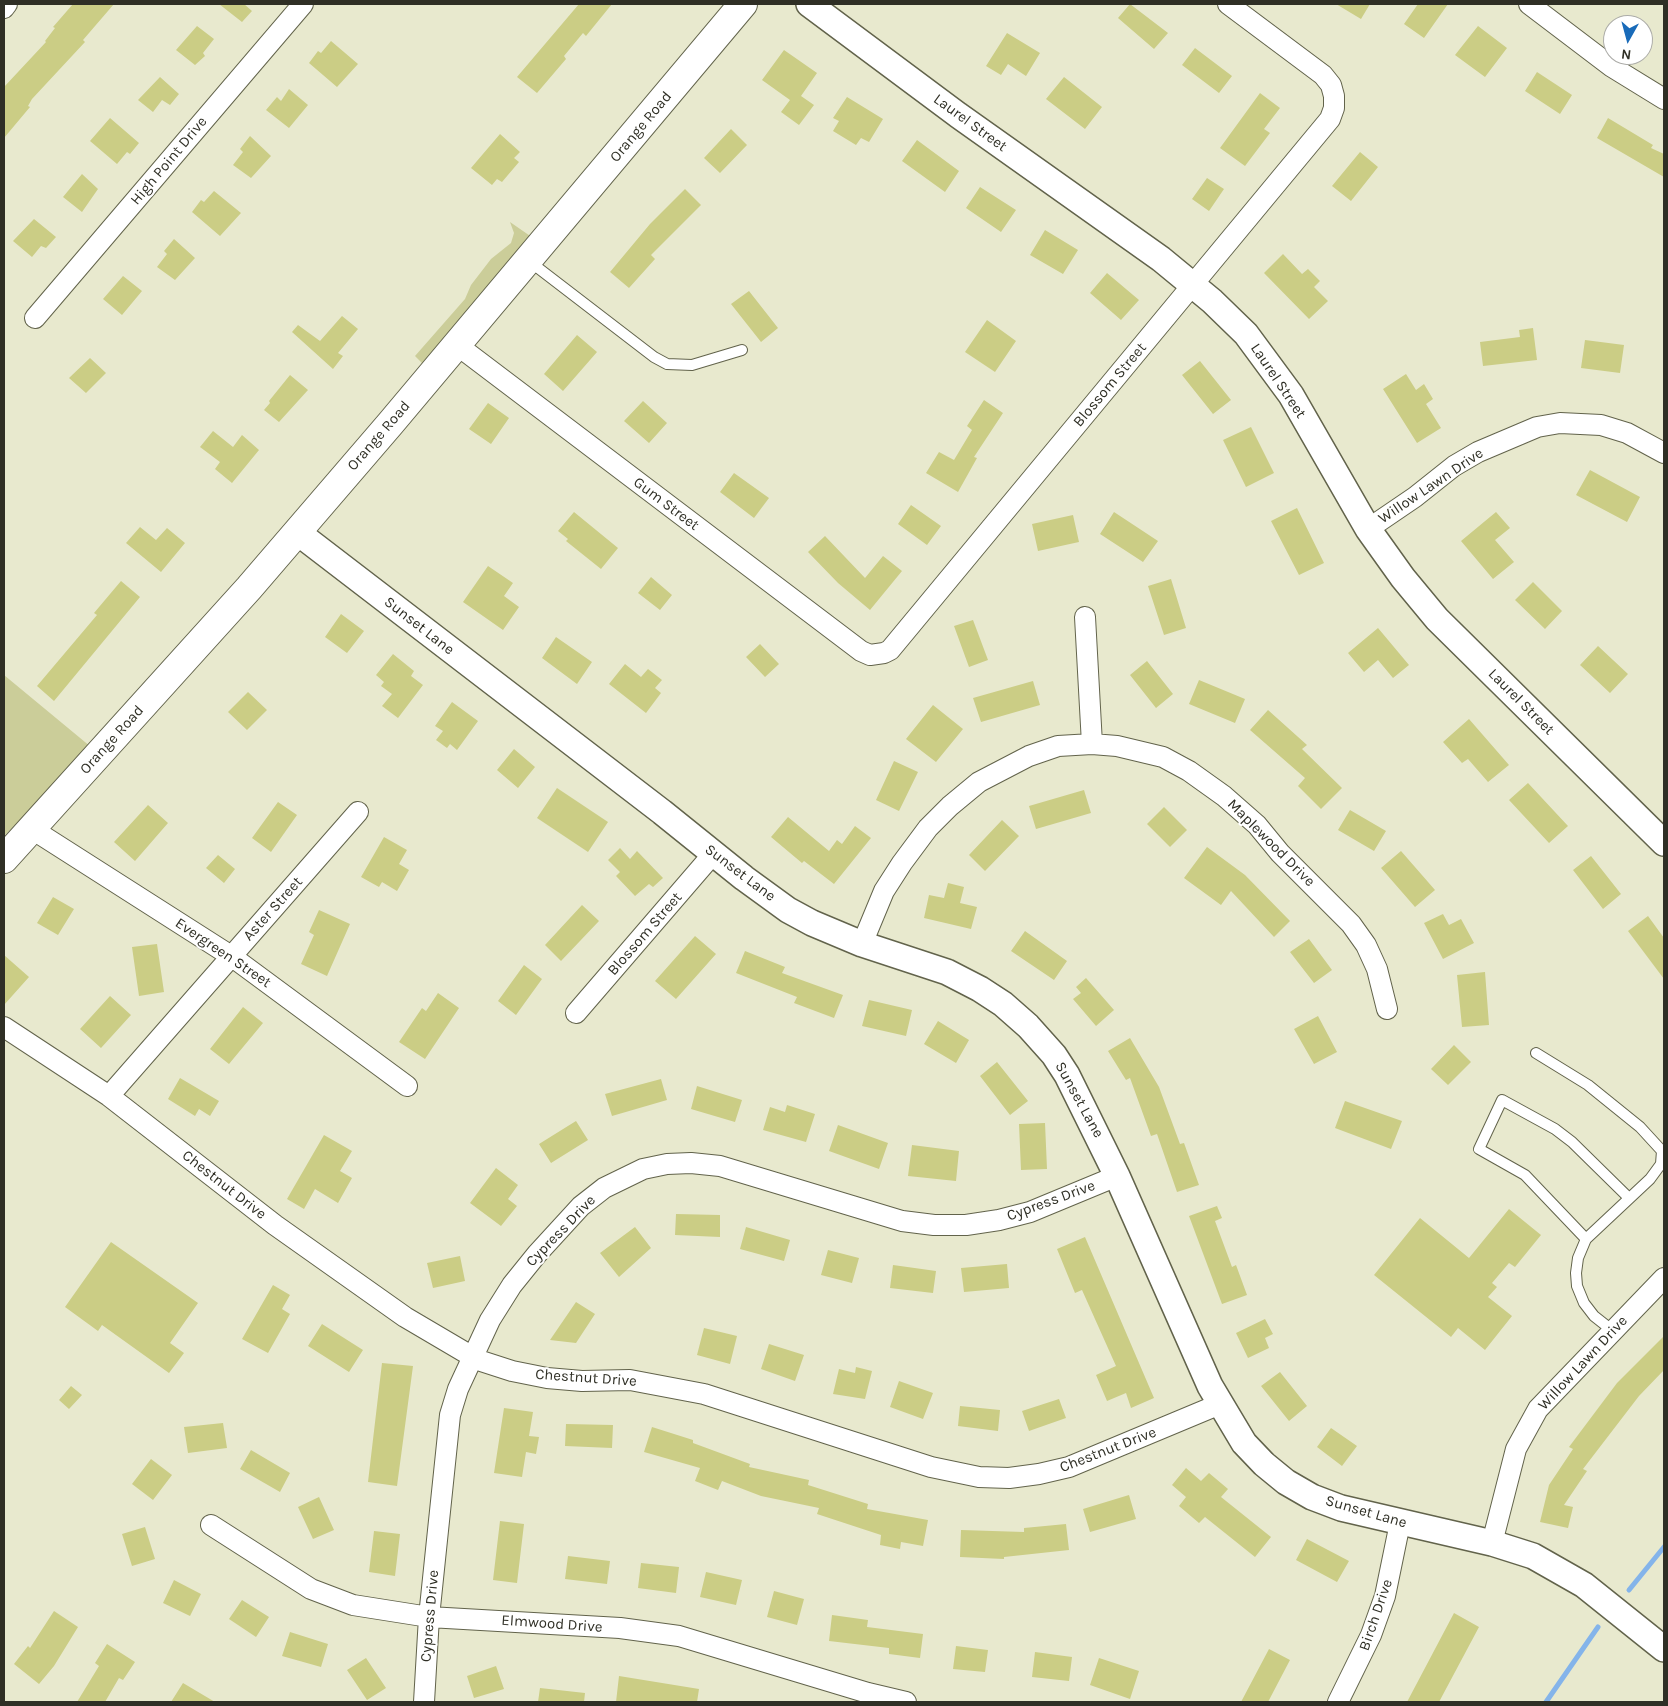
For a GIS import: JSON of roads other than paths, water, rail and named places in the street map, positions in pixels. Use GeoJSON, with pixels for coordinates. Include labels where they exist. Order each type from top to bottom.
{"type":"FeatureCollection","features":[{"type":"Feature","properties":{"kind":"main road","name":"Orange Road"},"geometry":{"type":"LineString","coordinates":[[4,859],[297,532],[457,345],[743,4]]}},
{"type":"Feature","properties":{"kind":"street"},"geometry":{"type":"LineString","coordinates":[[4,8],[7,4]]}},
{"type":"Feature","properties":{"kind":"street","name":"High Point Drive"},"geometry":{"type":"LineString","coordinates":[[35,318],[303,4]]}},
{"type":"Feature","properties":{"kind":"street","name":"Laurel Street"},"geometry":{"type":"LineString","coordinates":[[809,4],[958,115],[1194,284],[1246,334],[1291,395],[1368,529],[1402,578],[1437,619],[1664,843]]}},
{"type":"Feature","properties":{"kind":"street","name":"Blossom Street"},"geometry":{"type":"LineString","coordinates":[[879,655],[890,650],[1330,119],[1334,108],[1334,96],[1331,85],[1323,75],[1228,4]]}},
{"type":"Feature","properties":{"kind":"street"},"geometry":{"type":"LineString","coordinates":[[1529,4],[1612,67],[1664,99]]}},
{"type":"Feature","properties":{"kind":"street","name":"Gum Street"},"geometry":{"type":"LineString","coordinates":[[457,345],[861,651],[870,655],[879,655]]}},
{"type":"Feature","properties":{"kind":"street","name":"Willow Lawn Drive"},"geometry":{"type":"LineString","coordinates":[[1368,529],[1415,497],[1454,466],[1478,452],[1537,427],[1569,422],[1601,425],[1627,433],[1664,453]]}},
{"type":"Feature","properties":{"kind":"street","name":"Sunset Lane"},"geometry":{"type":"LineString","coordinates":[[297,532],[788,910],[812,923],[862,944],[955,976],[1003,1004],[1028,1026],[1054,1055],[1068,1075],[1117,1176],[1220,1404],[1244,1443],[1264,1464],[1286,1482],[1312,1497],[1341,1508],[1492,1543],[1532,1556],[1584,1585],[1664,1649]]}},
{"type":"Feature","properties":{"kind":"street"},"geometry":{"type":"LineString","coordinates":[[1085,617],[1092,744]]}},
{"type":"Feature","properties":{"kind":"street","name":"Maplewood Drive"},"geometry":{"type":"LineString","coordinates":[[862,944],[884,891],[928,828],[950,806],[979,782],[1028,756],[1058,746],[1092,744],[1117,746],[1163,757],[1189,771],[1224,796],[1256,825],[1280,853],[1351,924],[1366,945],[1377,969],[1387,1009]]}},
{"type":"Feature","properties":{"kind":"street","name":"Aster Street"},"geometry":{"type":"LineString","coordinates":[[109,1096],[358,812]]}},
{"type":"Feature","properties":{"kind":"street","name":"Evergreen Street"},"geometry":{"type":"LineString","coordinates":[[32,829],[231,956],[407,1086]]}},
{"type":"Feature","properties":{"kind":"street","name":"Blossom Street"},"geometry":{"type":"LineString","coordinates":[[576,1013],[714,854]]}},
{"type":"Feature","properties":{"kind":"street","name":"Chestnut Drive"},"geometry":{"type":"LineString","coordinates":[[4,1027],[109,1096],[275,1225],[404,1317],[472,1356],[512,1371],[546,1378],[582,1381],[630,1380],[704,1394],[931,1467],[979,1477],[1009,1478],[1069,1467],[1220,1404]]}},
{"type":"Feature","properties":{"kind":"street","name":"Cypress Drive"},"geometry":{"type":"LineString","coordinates":[[424,1702],[429,1617],[450,1415],[472,1356],[490,1320],[512,1285],[537,1254],[581,1206],[604,1188],[643,1169],[667,1164],[691,1163],[720,1166],[902,1221],[934,1225],[998,1220],[1022,1214],[1117,1176]]}},
{"type":"Feature","properties":{"kind":"street","name":"Willow Lawn Drive"},"geometry":{"type":"LineString","coordinates":[[1492,1543],[1516,1449],[1538,1409],[1664,1278]]}},
{"type":"Feature","properties":{"kind":"street","name":"Birch Drive"},"geometry":{"type":"LineString","coordinates":[[1338,1702],[1371,1635],[1385,1596],[1400,1522]]}},
{"type":"Feature","properties":{"kind":"street","name":"Elmwood Drive"},"geometry":{"type":"LineString","coordinates":[[211,1525],[311,1589],[353,1605],[429,1617],[620,1628],[679,1636],[868,1693],[906,1702]]}},
{"type":"Feature","properties":{"kind":"lane"},"geometry":{"type":"LineString","coordinates":[[528,260],[654,358],[667,364],[692,365],[742,350]]}},
{"type":"Feature","properties":{"kind":"lane"},"geometry":{"type":"LineString","coordinates":[[1536,1053],[1588,1085],[1640,1127],[1662,1151],[1661,1164],[1650,1179],[1586,1239],[1578,1258],[1577,1286],[1584,1303],[1594,1316],[1613,1331]]}},
{"type":"Feature","properties":{"kind":"lane"},"geometry":{"type":"LineString","coordinates":[[1586,1239],[1525,1175],[1479,1149],[1502,1100],[1555,1129],[1572,1142],[1629,1198]]}},
{"type":"Feature","properties":{"kind":"waterway"},"geometry":{"type":"LineString","coordinates":[[1629,1590],[1664,1547]]}},
{"type":"Feature","properties":{"kind":"waterway"},"geometry":{"type":"LineString","coordinates":[[1546,1702],[1598,1627]]}}]}
